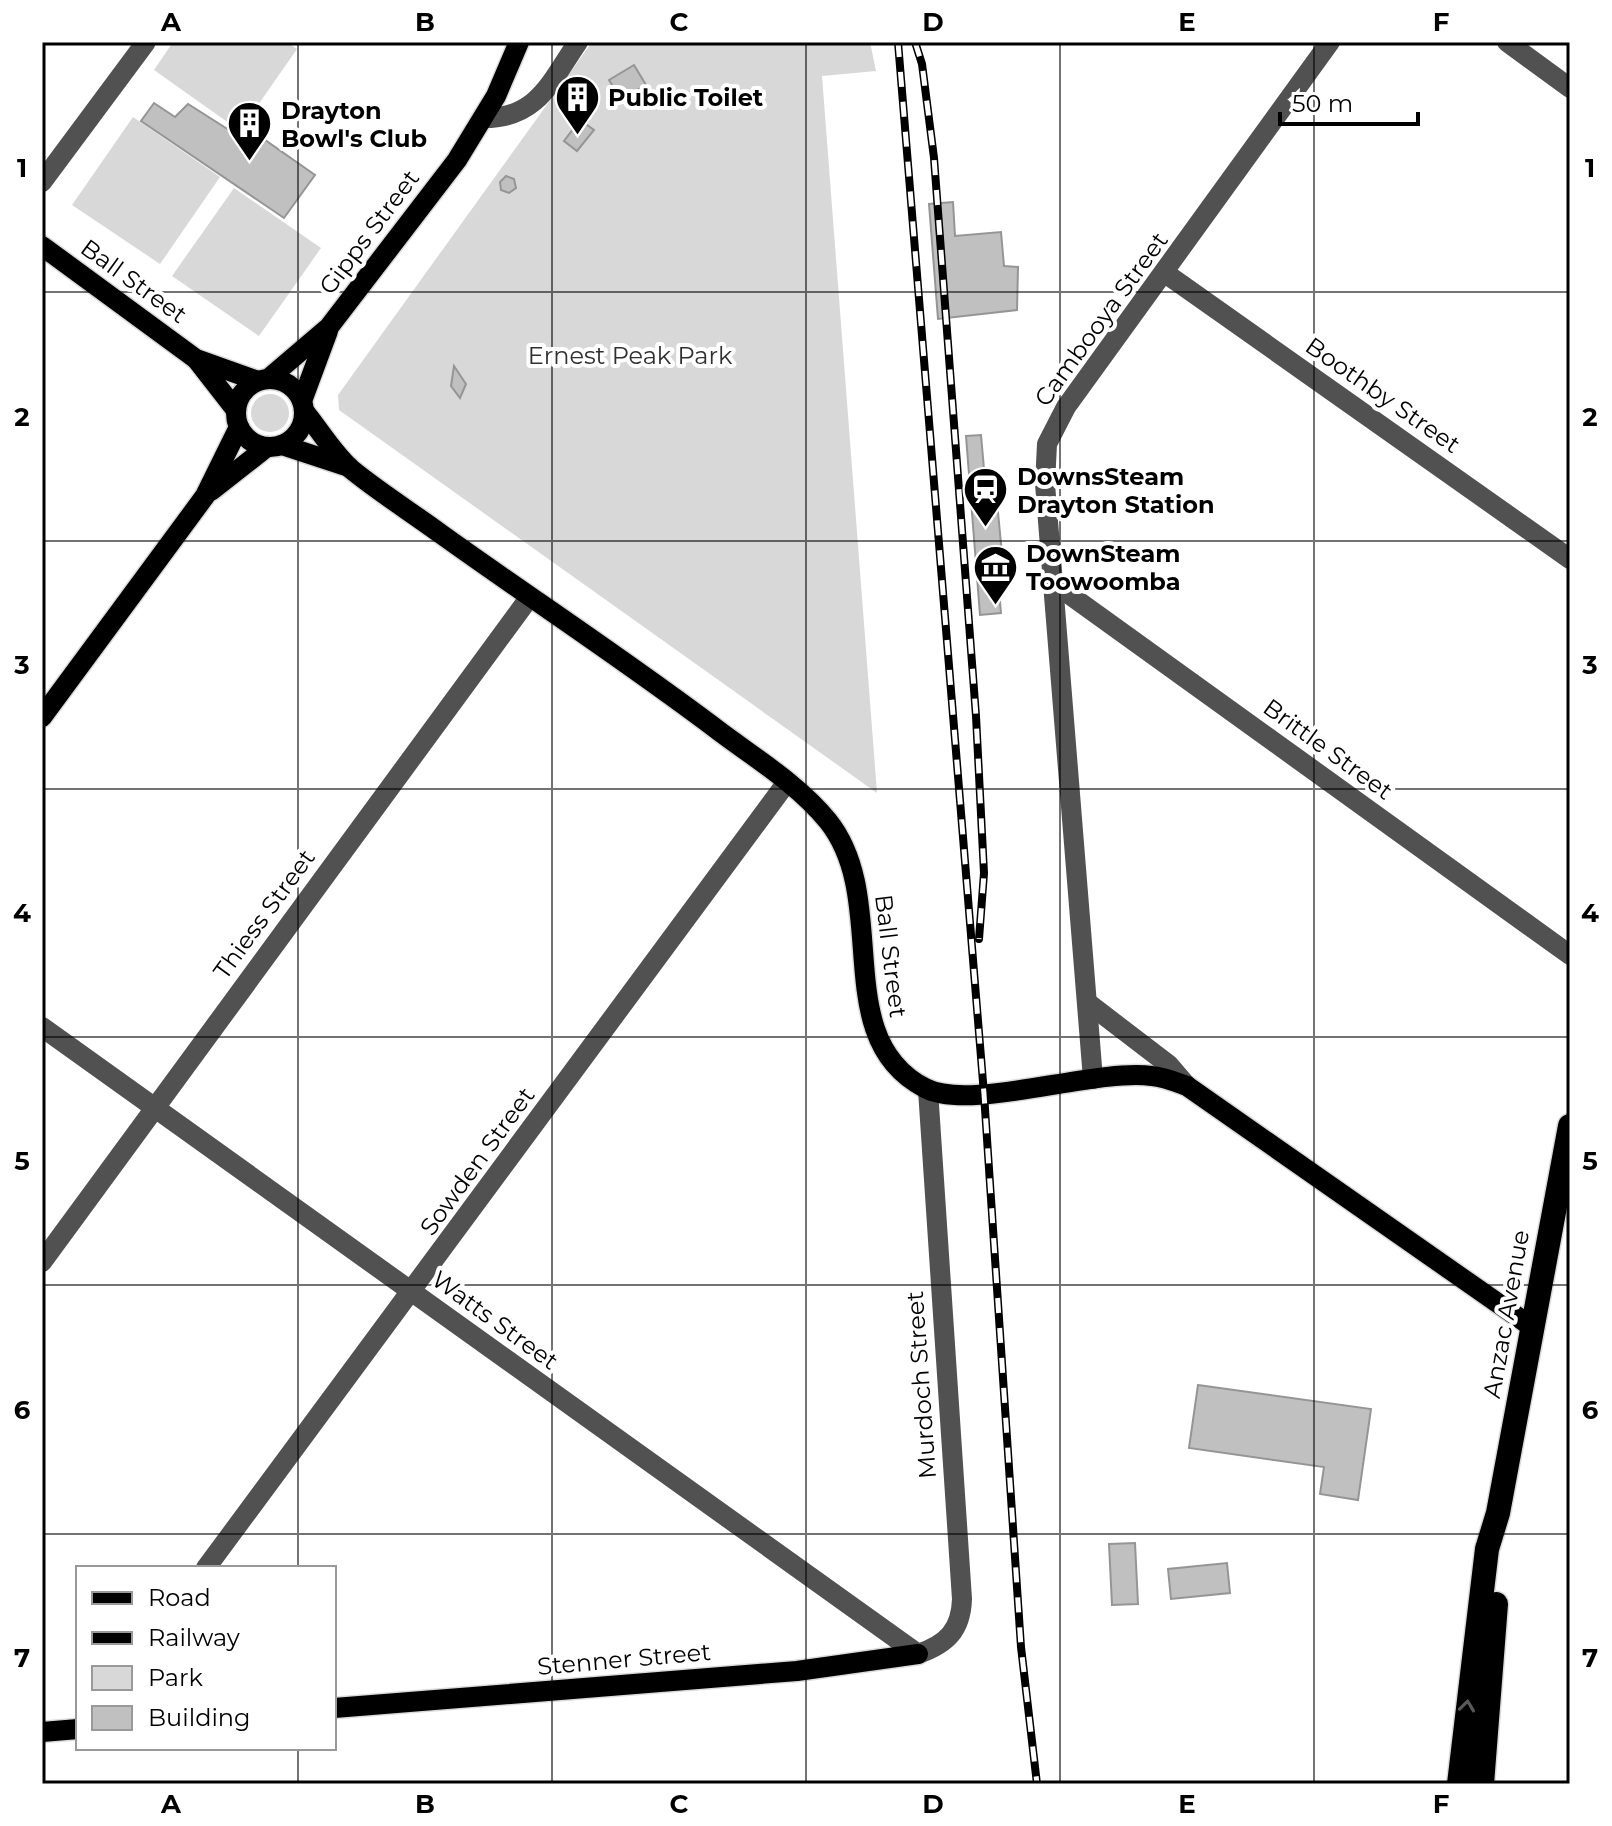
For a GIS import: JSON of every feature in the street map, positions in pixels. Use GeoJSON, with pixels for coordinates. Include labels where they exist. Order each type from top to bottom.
{"type":"FeatureCollection","features":[{"type":"Feature","properties":{"kind":"highway","name":"Anzac Avenue"},"geometry":{"type":"LineString","coordinates":[[1459,1784],[1487,1549],[1498,1513],[1570,1126]]}},
{"type":"Feature","properties":{"kind":"highway","name":"Anzac Avenue"},"geometry":{"type":"LineString","coordinates":[[1482,1784],[1500,1551],[1498,1513]]}},
{"type":"Feature","properties":{"kind":"main road","name":"Gipps Street"},"geometry":{"type":"LineString","coordinates":[[263,380],[329,327],[485,118],[519,42]]}},
{"type":"Feature","properties":{"kind":"main road","name":"Ball Street"},"geometry":{"type":"LineString","coordinates":[[42,246],[196,359],[238,419]]}},
{"type":"Feature","properties":{"kind":"main road","name":"Gipps Street"},"geometry":{"type":"LineString","coordinates":[[303,406],[329,327]]}},
{"type":"Feature","properties":{"kind":"main road","name":"Ball Street"},"geometry":{"type":"LineString","coordinates":[[196,359],[263,380]]}},
{"type":"Feature","properties":{"kind":"main road"},"geometry":{"type":"LineString","coordinates":[[42,717],[205,496],[238,419],[243,393],[263,380],[289,384],[303,406],[299,431],[205,496]]}},
{"type":"Feature","properties":{"kind":"main road","name":"Ball Street"},"geometry":{"type":"LineString","coordinates":[[303,406],[349,467],[529,598],[684,704],[787,782],[828,821],[846,852],[861,909],[870,1012],[875,1032],[891,1064],[928,1090]]}},
{"type":"Feature","properties":{"kind":"main road"},"geometry":{"type":"LineString","coordinates":[[238,419],[250,440],[274,446]]}},
{"type":"Feature","properties":{"kind":"main road","name":"Ball Street"},"geometry":{"type":"LineString","coordinates":[[274,446],[349,467]]}},
{"type":"Feature","properties":{"kind":"main road"},"geometry":{"type":"LineString","coordinates":[[928,1090],[984,1094],[1093,1079],[1152,1076],[1187,1086],[1532,1327]]}},
{"type":"Feature","properties":{"kind":"main road","name":"Stenner Street"},"geometry":{"type":"LineString","coordinates":[[336,1708],[797,1671],[918,1654]]}},
{"type":"Feature","properties":{"kind":"main road"},"geometry":{"type":"LineString","coordinates":[[42,1732],[76,1729]]}},
{"type":"Feature","properties":{"kind":"street"},"geometry":{"type":"LineString","coordinates":[[42,182],[146,42]]}},
{"type":"Feature","properties":{"kind":"street"},"geometry":{"type":"LineString","coordinates":[[485,118],[503,118],[524,112],[537,101],[578,42]]}},
{"type":"Feature","properties":{"kind":"street","name":"Cambooya Street"},"geometry":{"type":"LineString","coordinates":[[1093,1079],[1056,585],[1045,484],[1047,444],[1066,407],[1330,42]]}},
{"type":"Feature","properties":{"kind":"street"},"geometry":{"type":"LineString","coordinates":[[1507,42],[1570,88]]}},
{"type":"Feature","properties":{"kind":"street","name":"Boothby Street"},"geometry":{"type":"LineString","coordinates":[[1165,273],[1570,559]]}},
{"type":"Feature","properties":{"kind":"street","name":"Brittle Street"},"geometry":{"type":"LineString","coordinates":[[1056,585],[1570,955]]}},
{"type":"Feature","properties":{"kind":"street","name":"Thiess Street"},"geometry":{"type":"LineString","coordinates":[[42,1262],[529,598]]}},
{"type":"Feature","properties":{"kind":"street","name":"Sowden Street"},"geometry":{"type":"LineString","coordinates":[[207,1566],[787,782]]}},
{"type":"Feature","properties":{"kind":"street"},"geometry":{"type":"LineString","coordinates":[[1088,1003],[1169,1065],[1187,1086]]}},
{"type":"Feature","properties":{"kind":"street","name":"Watts Street"},"geometry":{"type":"LineString","coordinates":[[42,1027],[918,1654]]}},
{"type":"Feature","properties":{"kind":"street","name":"Murdoch Street"},"geometry":{"type":"LineString","coordinates":[[918,1654],[932,1649],[955,1631],[962,1599],[928,1090]]}},
{"type":"Feature","properties":{"kind":"green space"},"geometry":{"type":"Polygon","coordinates":[[[173,42],[287,42],[297,49],[240,131],[154,70],[173,42]]]}},
{"type":"Feature","properties":{"kind":"green space","name":"Ernest Peak Park"},"geometry":{"type":"Polygon","coordinates":[[[592,42],[870,42],[876,71],[822,76],[877,793],[339,410],[338,395],[592,42]]]}},
{"type":"Feature","properties":{"kind":"green space"},"geometry":{"type":"Polygon","coordinates":[[[133,117],[220,177],[160,264],[72,205],[133,117]]]}},
{"type":"Feature","properties":{"kind":"green space"},"geometry":{"type":"Polygon","coordinates":[[[234,188],[321,248],[259,336],[172,276],[234,188]]]}},
{"type":"Feature","properties":{"kind":"green space"},"geometry":{"type":"Polygon","coordinates":[[[270,394],[283,400],[289,413],[283,426],[270,432],[257,426],[251,413],[257,400],[270,394]]]}},
{"type":"Feature","properties":{"kind":"building"},"geometry":{"type":"Polygon","coordinates":[[[634,65],[646,85],[621,99],[609,80],[634,65]]]}},
{"type":"Feature","properties":{"kind":"building","name":"Drayton Bowl's Club"},"geometry":{"type":"Polygon","coordinates":[[[154,103],[175,117],[188,104],[259,149],[265,140],[315,175],[284,218],[141,121],[154,103]]]}},
{"type":"Feature","properties":{"kind":"building","name":"Public Toilet"},"geometry":{"type":"Polygon","coordinates":[[[580,120],[594,130],[577,151],[564,141],[580,120]]]}},
{"type":"Feature","properties":{"kind":"building"},"geometry":{"type":"Polygon","coordinates":[[[506,176],[514,179],[516,188],[509,193],[501,190],[500,182],[506,176]]]}},
{"type":"Feature","properties":{"kind":"building"},"geometry":{"type":"Polygon","coordinates":[[[953,202],[955,236],[1001,232],[1004,266],[1018,267],[1017,310],[938,319],[929,204],[953,202]]]}},
{"type":"Feature","properties":{"kind":"building"},"geometry":{"type":"Polygon","coordinates":[[[454,366],[466,384],[460,398],[451,386],[454,366]]]}},
{"type":"Feature","properties":{"kind":"building","name":"DownsSteam Drayton Station"},"geometry":{"type":"Polygon","coordinates":[[[981,435],[987,503],[997,502],[1002,554],[996,555],[1001,613],[980,615],[966,436],[981,435]]]}},
{"type":"Feature","properties":{"kind":"building"},"geometry":{"type":"Polygon","coordinates":[[[1198,1385],[1371,1409],[1358,1500],[1320,1494],[1324,1467],[1189,1448],[1198,1385]]]}},
{"type":"Feature","properties":{"kind":"building"},"geometry":{"type":"Polygon","coordinates":[[[1135,1543],[1138,1604],[1112,1605],[1109,1544],[1135,1543]]]}},
{"type":"Feature","properties":{"kind":"building"},"geometry":{"type":"Polygon","coordinates":[[[1227,1563],[1230,1593],[1171,1599],[1168,1569],[1227,1563]]]}},
{"type":"Feature","properties":{"kind":"railway"},"geometry":{"type":"LineString","coordinates":[[898,42],[984,1094],[1021,1647],[1037,1784]]}},
{"type":"Feature","properties":{"kind":"railway"},"geometry":{"type":"LineString","coordinates":[[915,42],[922,64],[934,158],[976,716],[984,873],[979,939]]}},
{"type":"Feature","properties":{"kind":"place","name":"Public Toilet"},"geometry":{"type":"Point","coordinates":[577,136]}},
{"type":"Feature","properties":{"kind":"place","name":"Drayton Bowl's Club"},"geometry":{"type":"Point","coordinates":[250,163]}},
{"type":"Feature","properties":{"kind":"place","name":"DownsSteam Drayton Station"},"geometry":{"type":"Point","coordinates":[986,529]}},
{"type":"Feature","properties":{"kind":"place","name":"DownSteam Toowoomba"},"geometry":{"type":"Point","coordinates":[995,606]}}]}
